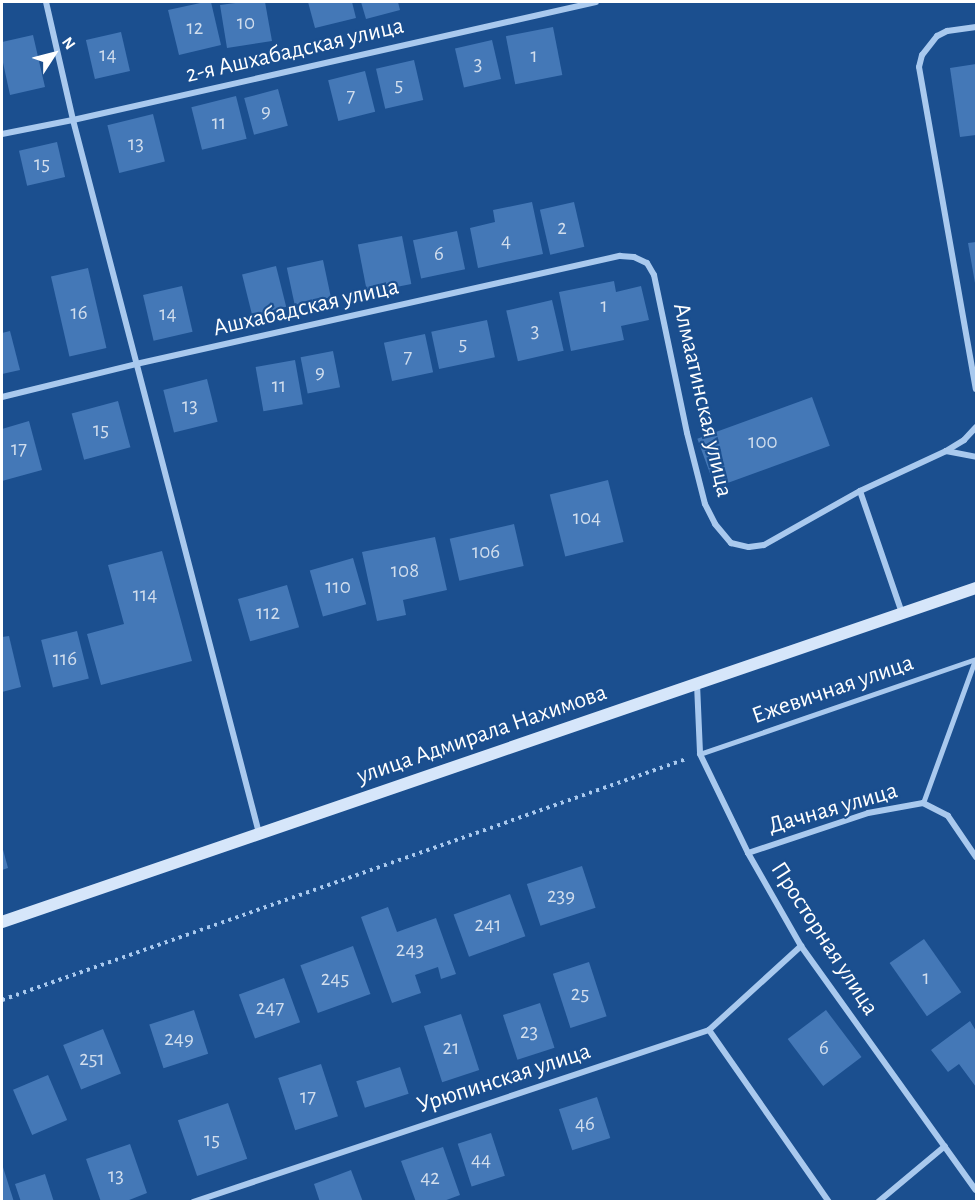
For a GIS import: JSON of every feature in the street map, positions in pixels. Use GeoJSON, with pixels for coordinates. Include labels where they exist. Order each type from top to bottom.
{"type":"FeatureCollection","features":[{"type":"Feature","properties":{"kind":"main road","name":"улица Адмирала Нахимова"},"geometry":{"type":"LineString","coordinates":[[2,922],[976,588]]}},
{"type":"Feature","properties":{"kind":"street"},"geometry":{"type":"LineString","coordinates":[[46,2],[73,120],[259,834]]}},
{"type":"Feature","properties":{"kind":"street","name":"2-я Ашхабадская улица"},"geometry":{"type":"LineString","coordinates":[[2,134],[596,2]]}},
{"type":"Feature","properties":{"kind":"street"},"geometry":{"type":"LineString","coordinates":[[976,27],[946,31],[928,45],[919,66],[976,389]]}},
{"type":"Feature","properties":{"kind":"street","name":"Ашхабадская улица"},"geometry":{"type":"LineString","coordinates":[[2,397],[136,364],[620,256]]}},
{"type":"Feature","properties":{"kind":"street","name":"Алмаатинская улица"},"geometry":{"type":"LineString","coordinates":[[620,256],[634,257],[647,263],[654,275],[702,494],[715,524],[731,543],[740,546],[764,546],[860,491],[946,451],[964,440],[976,427]]}},
{"type":"Feature","properties":{"kind":"street"},"geometry":{"type":"LineString","coordinates":[[946,451],[976,457]]}},
{"type":"Feature","properties":{"kind":"street"},"geometry":{"type":"LineString","coordinates":[[860,491],[902,613]]}},
{"type":"Feature","properties":{"kind":"street","name":"Просторная улица"},"geometry":{"type":"LineString","coordinates":[[697,683],[700,754],[748,853],[801,946],[976,1190]]}},
{"type":"Feature","properties":{"kind":"street","name":"Дачная улица"},"geometry":{"type":"LineString","coordinates":[[748,853],[868,813],[923,803],[948,816],[976,858]]}},
{"type":"Feature","properties":{"kind":"street","name":"Урюпинская улица"},"geometry":{"type":"LineString","coordinates":[[193,1202],[709,1030],[801,946]]}},
{"type":"Feature","properties":{"kind":"street"},"geometry":{"type":"LineString","coordinates":[[709,1030],[829,1202]]}},
{"type":"Feature","properties":{"kind":"street"},"geometry":{"type":"LineString","coordinates":[[878,1202],[945,1146]]}},
{"type":"Feature","properties":{"kind":"lane","name":"Ежевичная улица"},"geometry":{"type":"LineString","coordinates":[[700,754],[976,659]]}},
{"type":"Feature","properties":{"kind":"lane"},"geometry":{"type":"LineString","coordinates":[[923,803],[976,659]]}},
{"type":"Feature","properties":{"kind":"path"},"geometry":{"type":"LineString","coordinates":[[2,1000],[700,754]]}},
{"type":"Feature","properties":{"kind":"building"},"geometry":{"type":"Polygon","coordinates":[[[211,2],[221,45],[179,55],[168,10],[211,2]]]}},
{"type":"Feature","properties":{"kind":"building"},"geometry":{"type":"Polygon","coordinates":[[[265,2],[272,41],[227,48],[220,5],[265,2]]]}},
{"type":"Feature","properties":{"kind":"building"},"geometry":{"type":"Polygon","coordinates":[[[308,2],[352,2],[356,18],[315,28],[308,2]]]}},
{"type":"Feature","properties":{"kind":"building"},"geometry":{"type":"Polygon","coordinates":[[[361,2],[398,2],[400,10],[366,19],[361,2]]]}},
{"type":"Feature","properties":{"kind":"building"},"geometry":{"type":"Polygon","coordinates":[[[553,27],[562,75],[515,84],[506,36],[553,27]]]}},
{"type":"Feature","properties":{"kind":"building"},"geometry":{"type":"Polygon","coordinates":[[[121,32],[130,71],[95,79],[86,40],[121,32]]]}},
{"type":"Feature","properties":{"kind":"building"},"geometry":{"type":"Polygon","coordinates":[[[33,35],[45,87],[10,95],[2,58],[2,42],[33,35]]]}},
{"type":"Feature","properties":{"kind":"building"},"geometry":{"type":"Polygon","coordinates":[[[492,40],[501,79],[464,88],[455,49],[492,40]]]}},
{"type":"Feature","properties":{"kind":"building"},"geometry":{"type":"Polygon","coordinates":[[[414,60],[423,100],[385,109],[376,69],[414,60]]]}},
{"type":"Feature","properties":{"kind":"building"},"geometry":{"type":"Polygon","coordinates":[[[976,64],[976,135],[960,137],[950,68],[976,64]]]}},
{"type":"Feature","properties":{"kind":"building"},"geometry":{"type":"Polygon","coordinates":[[[365,71],[375,112],[338,121],[328,80],[365,71]]]}},
{"type":"Feature","properties":{"kind":"building"},"geometry":{"type":"Polygon","coordinates":[[[278,89],[288,126],[254,135],[244,98],[278,89]]]}},
{"type":"Feature","properties":{"kind":"building"},"geometry":{"type":"Polygon","coordinates":[[[236,96],[247,139],[202,150],[191,107],[236,96]]]}},
{"type":"Feature","properties":{"kind":"building"},"geometry":{"type":"Polygon","coordinates":[[[153,114],[165,162],[119,173],[107,125],[153,114]]]}},
{"type":"Feature","properties":{"kind":"building"},"geometry":{"type":"Polygon","coordinates":[[[57,142],[65,177],[27,186],[19,151],[57,142]]]}},
{"type":"Feature","properties":{"kind":"building"},"geometry":{"type":"Polygon","coordinates":[[[532,202],[543,254],[478,268],[470,228],[495,222],[493,210],[532,202]]]}},
{"type":"Feature","properties":{"kind":"building"},"geometry":{"type":"Polygon","coordinates":[[[574,202],[584,247],[550,255],[540,210],[574,202]]]}},
{"type":"Feature","properties":{"kind":"building"},"geometry":{"type":"Polygon","coordinates":[[[457,231],[465,269],[421,279],[413,240],[457,231]]]}},
{"type":"Feature","properties":{"kind":"building"},"geometry":{"type":"Polygon","coordinates":[[[402,236],[411,284],[367,293],[358,245],[402,236]]]}},
{"type":"Feature","properties":{"kind":"building"},"geometry":{"type":"Polygon","coordinates":[[[976,242],[976,283],[975,283],[968,243],[976,242]]]}},
{"type":"Feature","properties":{"kind":"building"},"geometry":{"type":"Polygon","coordinates":[[[323,260],[331,297],[295,305],[287,268],[323,260]]]}},
{"type":"Feature","properties":{"kind":"building"},"geometry":{"type":"Polygon","coordinates":[[[276,266],[286,307],[252,315],[242,274],[276,266]]]}},
{"type":"Feature","properties":{"kind":"building"},"geometry":{"type":"Polygon","coordinates":[[[88,268],[106,348],[69,356],[51,277],[88,268]]]}},
{"type":"Feature","properties":{"kind":"building"},"geometry":{"type":"Polygon","coordinates":[[[614,281],[616,292],[641,286],[649,320],[621,326],[624,340],[571,351],[559,292],[614,281]]]}},
{"type":"Feature","properties":{"kind":"building"},"geometry":{"type":"Polygon","coordinates":[[[182,286],[193,332],[154,341],[143,295],[182,286]]]}},
{"type":"Feature","properties":{"kind":"building"},"geometry":{"type":"Polygon","coordinates":[[[552,300],[564,351],[518,361],[506,311],[552,300]]]}},
{"type":"Feature","properties":{"kind":"building"},"geometry":{"type":"Polygon","coordinates":[[[487,320],[495,357],[439,369],[431,332],[487,320]]]}},
{"type":"Feature","properties":{"kind":"building"},"geometry":{"type":"Polygon","coordinates":[[[10,331],[20,370],[2,374],[2,333],[10,331]]]}},
{"type":"Feature","properties":{"kind":"building"},"geometry":{"type":"Polygon","coordinates":[[[425,334],[433,372],[392,381],[384,343],[425,334]]]}},
{"type":"Feature","properties":{"kind":"building"},"geometry":{"type":"Polygon","coordinates":[[[333,351],[340,387],[308,394],[301,357],[333,351]]]}},
{"type":"Feature","properties":{"kind":"building"},"geometry":{"type":"Polygon","coordinates":[[[295,360],[303,404],[263,411],[256,367],[295,360]]]}},
{"type":"Feature","properties":{"kind":"building"},"geometry":{"type":"Polygon","coordinates":[[[207,379],[218,422],[174,433],[163,390],[207,379]]]}},
{"type":"Feature","properties":{"kind":"building"},"geometry":{"type":"Polygon","coordinates":[[[812,397],[830,446],[715,488],[697,439],[812,397]]]}},
{"type":"Feature","properties":{"kind":"building"},"geometry":{"type":"Polygon","coordinates":[[[118,401],[130,447],[84,460],[72,413],[118,401]]]}},
{"type":"Feature","properties":{"kind":"building"},"geometry":{"type":"Polygon","coordinates":[[[29,421],[42,470],[2,481],[2,429],[29,421]]]}},
{"type":"Feature","properties":{"kind":"building"},"geometry":{"type":"Polygon","coordinates":[[[608,480],[623,542],[565,557],[550,495],[608,480]]]}},
{"type":"Feature","properties":{"kind":"building"},"geometry":{"type":"Polygon","coordinates":[[[514,524],[524,566],[459,581],[450,539],[514,524]]]}},
{"type":"Feature","properties":{"kind":"building"},"geometry":{"type":"Polygon","coordinates":[[[435,537],[447,590],[403,600],[406,615],[377,621],[362,552],[435,537]]]}},
{"type":"Feature","properties":{"kind":"building"},"geometry":{"type":"Polygon","coordinates":[[[162,551],[192,661],[101,685],[87,634],[124,624],[108,565],[162,551]]]}},
{"type":"Feature","properties":{"kind":"building"},"geometry":{"type":"Polygon","coordinates":[[[353,558],[366,604],[323,617],[310,570],[353,558]]]}},
{"type":"Feature","properties":{"kind":"building"},"geometry":{"type":"Polygon","coordinates":[[[287,585],[299,627],[250,641],[238,599],[287,585]]]}},
{"type":"Feature","properties":{"kind":"building"},"geometry":{"type":"Polygon","coordinates":[[[77,631],[89,679],[53,687],[41,640],[77,631]]]}},
{"type":"Feature","properties":{"kind":"building"},"geometry":{"type":"Polygon","coordinates":[[[9,636],[21,687],[2,692],[2,637],[9,636]]]}},
{"type":"Feature","properties":{"kind":"building"},"geometry":{"type":"Polygon","coordinates":[[[2,846],[8,868],[2,870],[2,846]]]}},
{"type":"Feature","properties":{"kind":"building"},"geometry":{"type":"Polygon","coordinates":[[[582,866],[596,908],[540,926],[527,884],[582,866]]]}},
{"type":"Feature","properties":{"kind":"building"},"geometry":{"type":"Polygon","coordinates":[[[510,894],[525,936],[469,957],[454,915],[510,894]]]}},
{"type":"Feature","properties":{"kind":"building"},"geometry":{"type":"Polygon","coordinates":[[[388,907],[397,932],[436,918],[456,974],[441,979],[438,967],[415,975],[421,993],[392,1003],[361,917],[388,907]]]}},
{"type":"Feature","properties":{"kind":"building"},"geometry":{"type":"Polygon","coordinates":[[[924,939],[961,992],[927,1016],[890,963],[924,939]]]}},
{"type":"Feature","properties":{"kind":"building"},"geometry":{"type":"Polygon","coordinates":[[[353,946],[370,994],[318,1013],[300,965],[353,946]]]}},
{"type":"Feature","properties":{"kind":"building"},"geometry":{"type":"Polygon","coordinates":[[[589,962],[607,1016],[570,1028],[553,974],[589,962]]]}},
{"type":"Feature","properties":{"kind":"building"},"geometry":{"type":"Polygon","coordinates":[[[284,978],[300,1022],[255,1039],[239,994],[284,978]]]}},
{"type":"Feature","properties":{"kind":"building"},"geometry":{"type":"Polygon","coordinates":[[[540,1003],[555,1048],[517,1060],[503,1015],[540,1003]]]}},
{"type":"Feature","properties":{"kind":"building"},"geometry":{"type":"Polygon","coordinates":[[[194,1010],[208,1054],[164,1068],[149,1025],[194,1010]]]}},
{"type":"Feature","properties":{"kind":"building"},"geometry":{"type":"Polygon","coordinates":[[[826,1010],[862,1057],[823,1086],[788,1039],[826,1010]]]}},
{"type":"Feature","properties":{"kind":"building"},"geometry":{"type":"Polygon","coordinates":[[[461,1014],[479,1070],[442,1082],[424,1026],[461,1014]]]}},
{"type":"Feature","properties":{"kind":"building"},"geometry":{"type":"Polygon","coordinates":[[[970,1021],[976,1031],[976,1087],[959,1064],[948,1072],[931,1050],[970,1021]]]}},
{"type":"Feature","properties":{"kind":"building"},"geometry":{"type":"Polygon","coordinates":[[[103,1029],[121,1074],[81,1090],[63,1045],[103,1029]]]}},
{"type":"Feature","properties":{"kind":"building"},"geometry":{"type":"Polygon","coordinates":[[[321,1064],[338,1116],[295,1130],[278,1078],[321,1064]]]}},
{"type":"Feature","properties":{"kind":"building"},"geometry":{"type":"Polygon","coordinates":[[[400,1067],[409,1094],[365,1108],[356,1081],[400,1067]]]}},
{"type":"Feature","properties":{"kind":"building"},"geometry":{"type":"Polygon","coordinates":[[[48,1075],[67,1120],[32,1135],[13,1090],[48,1075]]]}},
{"type":"Feature","properties":{"kind":"building"},"geometry":{"type":"Polygon","coordinates":[[[597,1097],[610,1138],[572,1150],[559,1109],[597,1097]]]}},
{"type":"Feature","properties":{"kind":"building"},"geometry":{"type":"Polygon","coordinates":[[[228,1103],[247,1159],[197,1176],[178,1120],[228,1103]]]}},
{"type":"Feature","properties":{"kind":"building"},"geometry":{"type":"Polygon","coordinates":[[[491,1133],[505,1176],[472,1187],[458,1144],[491,1133]]]}},
{"type":"Feature","properties":{"kind":"building"},"geometry":{"type":"Polygon","coordinates":[[[130,1144],[147,1193],[124,1202],[101,1202],[86,1159],[130,1144]]]}},
{"type":"Feature","properties":{"kind":"building"},"geometry":{"type":"Polygon","coordinates":[[[443,1147],[460,1195],[441,1202],[416,1202],[401,1161],[443,1147]]]}},
{"type":"Feature","properties":{"kind":"building"},"geometry":{"type":"Polygon","coordinates":[[[2,1164],[14,1202],[2,1202],[2,1164]]]}},
{"type":"Feature","properties":{"kind":"building"},"geometry":{"type":"Polygon","coordinates":[[[351,1170],[363,1202],[320,1202],[314,1184],[351,1170]]]}},
{"type":"Feature","properties":{"kind":"building"},"geometry":{"type":"Polygon","coordinates":[[[45,1174],[54,1202],[21,1202],[15,1184],[45,1174]]]}}]}
